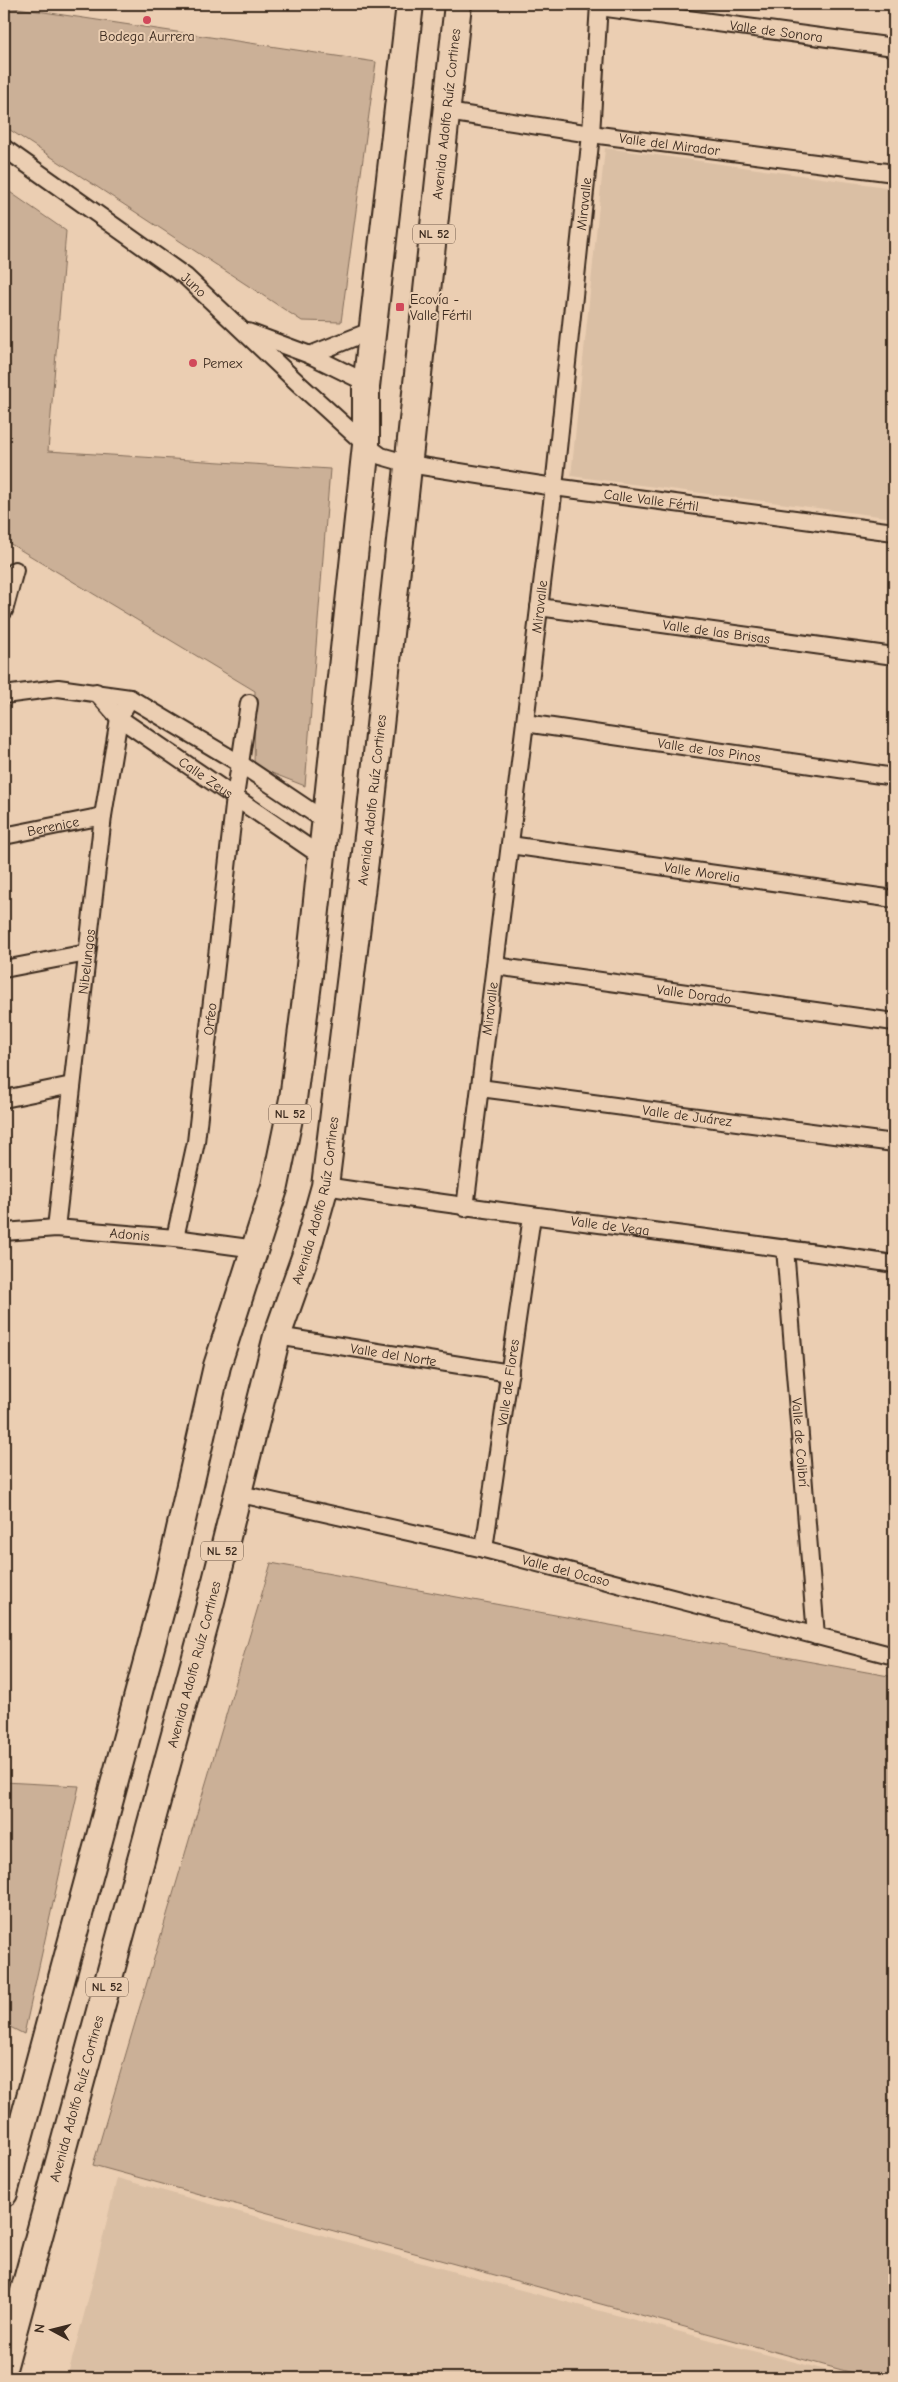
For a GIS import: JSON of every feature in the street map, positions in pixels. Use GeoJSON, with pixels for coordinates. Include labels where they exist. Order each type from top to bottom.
{"type":"FeatureCollection","features":[{"type":"Feature","properties":{"kind":"main road","name":"NL 52"},"geometry":{"type":"LineString","coordinates":[[4,2192],[166,1591],[217,1366],[275,1186],[293,1099],[309,975],[324,820],[366,445],[367,383],[410,4]]}},
{"type":"Feature","properties":{"kind":"main road","name":"Avenida Adolfo Ruíz Cortines"},"geometry":{"type":"LineString","coordinates":[[4,2365],[201,1638],[277,1336],[305,1257],[325,1186],[369,828],[458,4]]}},
{"type":"Feature","properties":{"kind":"street","name":"Valle de Sonora"},"geometry":{"type":"LineString","coordinates":[[599,5],[894,47]]}},
{"type":"Feature","properties":{"kind":"street","name":"Miravalle"},"geometry":{"type":"LineString","coordinates":[[465,1208],[554,487],[591,134],[599,5]]}},
{"type":"Feature","properties":{"kind":"street","name":"Valle del Mirador"},"geometry":{"type":"LineString","coordinates":[[447,112],[591,134],[894,173]]}},
{"type":"Feature","properties":{"kind":"street","name":"Juno"},"geometry":{"type":"LineString","coordinates":[[4,148],[186,276],[241,330],[366,445],[382,456],[409,464]]}},
{"type":"Feature","properties":{"kind":"street"},"geometry":{"type":"LineString","coordinates":[[241,330],[310,355],[367,383]]}},
{"type":"Feature","properties":{"kind":"street"},"geometry":{"type":"LineString","coordinates":[[310,355],[373,330]]}},
{"type":"Feature","properties":{"kind":"street","name":"Calle Valle Fértil"},"geometry":{"type":"LineString","coordinates":[[409,464],[554,487],[894,532]]}},
{"type":"Feature","properties":{"kind":"street"},"geometry":{"type":"LineString","coordinates":[[4,611],[15,570]]}},
{"type":"Feature","properties":{"kind":"street","name":"Valle de las Brisas"},"geometry":{"type":"LineString","coordinates":[[539,607],[894,656]]}},
{"type":"Feature","properties":{"kind":"street","name":"Calle Zeus"},"geometry":{"type":"LineString","coordinates":[[4,695],[58,688],[130,698],[239,763],[324,820]]}},
{"type":"Feature","properties":{"kind":"street","name":"Calle Zeus"},"geometry":{"type":"LineString","coordinates":[[96,692],[119,718],[321,856]]}},
{"type":"Feature","properties":{"kind":"street","name":"Nibelungos"},"geometry":{"type":"LineString","coordinates":[[56,1228],[103,816],[119,718],[130,698]]}},
{"type":"Feature","properties":{"kind":"street","name":"Orfeo"},"geometry":{"type":"LineString","coordinates":[[175,1238],[196,1142],[234,797],[249,703]]}},
{"type":"Feature","properties":{"kind":"street","name":"Valle de los Pinos"},"geometry":{"type":"LineString","coordinates":[[524,723],[894,777]]}},
{"type":"Feature","properties":{"kind":"street","name":"Berenice"},"geometry":{"type":"LineString","coordinates":[[4,836],[103,816]]}},
{"type":"Feature","properties":{"kind":"street","name":"Valle Morelia"},"geometry":{"type":"LineString","coordinates":[[510,845],[894,899]]}},
{"type":"Feature","properties":{"kind":"street"},"geometry":{"type":"LineString","coordinates":[[4,969],[87,953]]}},
{"type":"Feature","properties":{"kind":"street","name":"Valle Dorado"},"geometry":{"type":"LineString","coordinates":[[495,966],[894,1022]]}},
{"type":"Feature","properties":{"kind":"street"},"geometry":{"type":"LineString","coordinates":[[4,1099],[72,1085]]}},
{"type":"Feature","properties":{"kind":"street","name":"Valle de Juárez"},"geometry":{"type":"LineString","coordinates":[[480,1088],[894,1143]]}},
{"type":"Feature","properties":{"kind":"street","name":"Valle de Vega"},"geometry":{"type":"LineString","coordinates":[[325,1186],[465,1208],[785,1248],[894,1264]]}},
{"type":"Feature","properties":{"kind":"street","name":"Valle de Flores"},"geometry":{"type":"LineString","coordinates":[[484,1549],[532,1216]]}},
{"type":"Feature","properties":{"kind":"street","name":"Adonis"},"geometry":{"type":"LineString","coordinates":[[4,1232],[56,1228],[175,1238],[256,1249]]}},
{"type":"Feature","properties":{"kind":"street","name":"Valle de Colibrí"},"geometry":{"type":"LineString","coordinates":[[785,1248],[816,1636]]}},
{"type":"Feature","properties":{"kind":"street","name":"Valle del Norte"},"geometry":{"type":"LineString","coordinates":[[277,1336],[510,1373]]}},
{"type":"Feature","properties":{"kind":"street","name":"Valle del Ocaso"},"geometry":{"type":"LineString","coordinates":[[236,1494],[484,1549],[894,1656]]}},
{"type":"Feature","properties":{"kind":"shaded area"},"geometry":{"type":"Polygon","coordinates":[[[4,6],[376,62],[341,322],[302,321],[4,126],[4,6]]]}},
{"type":"Feature","properties":{"kind":"shaded area"},"geometry":{"type":"Polygon","coordinates":[[[605,148],[894,188],[894,518],[571,476],[605,148]]]}},
{"type":"Feature","properties":{"kind":"shaded area"},"geometry":{"type":"Polygon","coordinates":[[[4,188],[66,231],[48,451],[330,469],[305,786],[254,766],[255,691],[4,540],[4,188]]]}},
{"type":"Feature","properties":{"kind":"shaded area"},"geometry":{"type":"Polygon","coordinates":[[[271,1563],[894,1677],[894,2378],[871,2378],[93,2165],[271,1563]]]}},
{"type":"Feature","properties":{"kind":"shaded area"},"geometry":{"type":"Polygon","coordinates":[[[4,1782],[79,1786],[24,2034],[4,2024],[4,1782]]]}},
{"type":"Feature","properties":{"kind":"shaded area"},"geometry":{"type":"Polygon","coordinates":[[[117,2178],[487,2281],[856,2378],[67,2378],[117,2178]]]}},
{"type":"Feature","properties":{"kind":"place","name":"Bodega Aurrera"},"geometry":{"type":"Point","coordinates":[147,20]}},
{"type":"Feature","properties":{"kind":"place","name":"Ecovía - Valle Fértil"},"geometry":{"type":"Point","coordinates":[400,307]}},
{"type":"Feature","properties":{"kind":"place","name":"Pemex"},"geometry":{"type":"Point","coordinates":[193,363]}}]}
